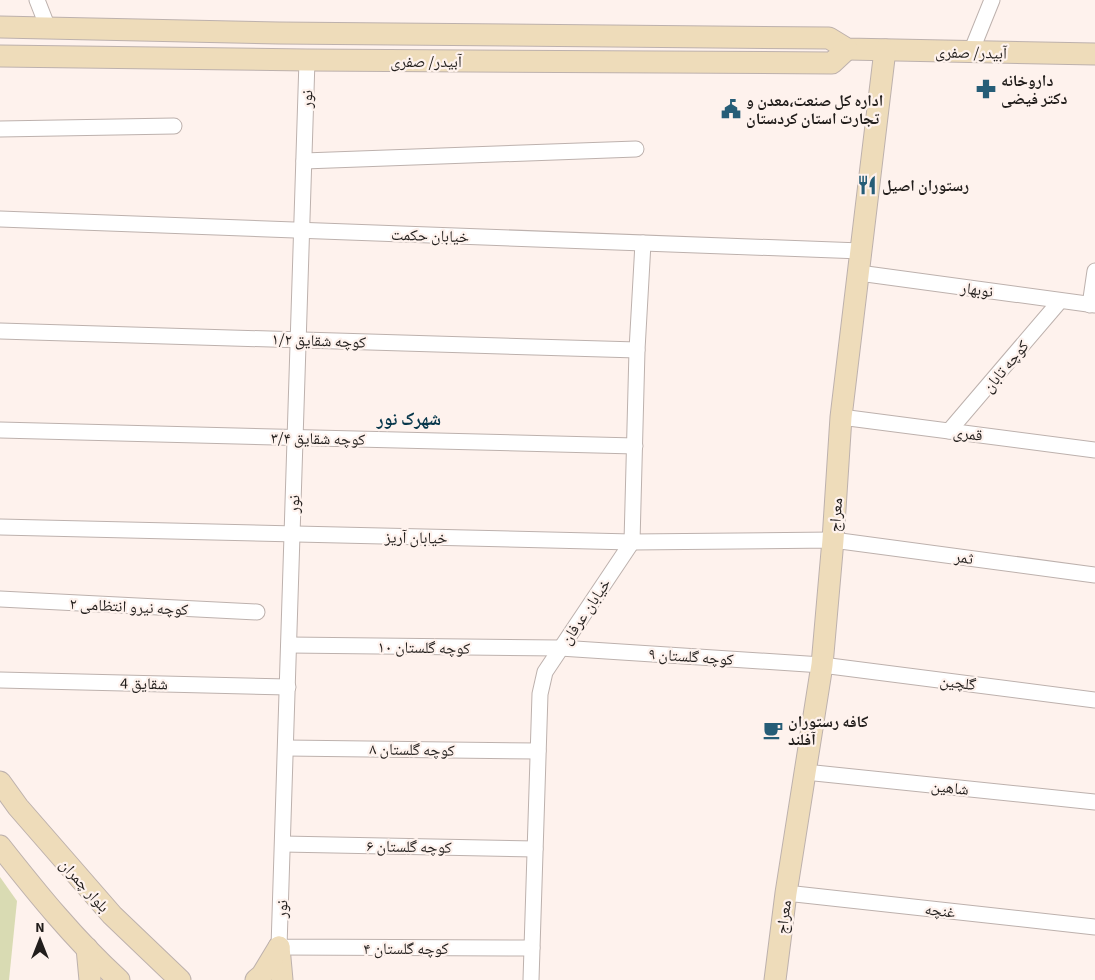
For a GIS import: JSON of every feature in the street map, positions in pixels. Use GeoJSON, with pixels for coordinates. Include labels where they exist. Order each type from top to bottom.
{"type":"FeatureCollection","features":[{"type":"Feature","properties":{"kind":"main road","name":"آبیدر/ صفری"},"geometry":{"type":"LineString","coordinates":[[0,27],[279,33],[829,38],[847,49],[1095,54]]}},
{"type":"Feature","properties":{"kind":"main road","name":"آبیدر/ صفری"},"geometry":{"type":"LineString","coordinates":[[0,56],[832,63],[847,49]]}},
{"type":"Feature","properties":{"kind":"main road","name":"معراج"},"geometry":{"type":"LineString","coordinates":[[775,980],[786,894],[822,665],[841,417],[885,50]]}},
{"type":"Feature","properties":{"kind":"main road","name":"بلوار چمران"},"geometry":{"type":"LineString","coordinates":[[0,782],[18,807],[112,915],[176,976]]}},
{"type":"Feature","properties":{"kind":"main road"},"geometry":{"type":"LineString","coordinates":[[0,846],[44,902],[102,965],[119,980]]}},
{"type":"Feature","properties":{"kind":"main road"},"geometry":{"type":"LineString","coordinates":[[87,948],[90,980]]}},
{"type":"Feature","properties":{"kind":"main road"},"geometry":{"type":"LineString","coordinates":[[256,980],[262,975],[280,948]]}},
{"type":"Feature","properties":{"kind":"main road"},"geometry":{"type":"LineString","coordinates":[[280,948],[282,980]]}},
{"type":"Feature","properties":{"kind":"main road"},"geometry":{"type":"LineString","coordinates":[[176,976],[195,980]]}},
{"type":"Feature","properties":{"kind":"street"},"geometry":{"type":"LineString","coordinates":[[37,0],[48,28]]}},
{"type":"Feature","properties":{"kind":"street"},"geometry":{"type":"LineString","coordinates":[[971,52],[992,0]]}},
{"type":"Feature","properties":{"kind":"street","name":"نور"},"geometry":{"type":"LineString","coordinates":[[280,948],[307,60]]}},
{"type":"Feature","properties":{"kind":"street"},"geometry":{"type":"LineString","coordinates":[[0,129],[174,126]]}},
{"type":"Feature","properties":{"kind":"street"},"geometry":{"type":"LineString","coordinates":[[304,161],[636,149]]}},
{"type":"Feature","properties":{"kind":"street","name":"خیابان حکمت"},"geometry":{"type":"LineString","coordinates":[[0,219],[860,252]]}},
{"type":"Feature","properties":{"kind":"street"},"geometry":{"type":"LineString","coordinates":[[632,542],[637,350],[643,243]]}},
{"type":"Feature","properties":{"kind":"street"},"geometry":{"type":"LineString","coordinates":[[1092,305],[1095,271]]}},
{"type":"Feature","properties":{"kind":"street","name":"نوبهار"},"geometry":{"type":"LineString","coordinates":[[859,273],[1092,305]]}},
{"type":"Feature","properties":{"kind":"street","name":"کوچه تابان"},"geometry":{"type":"LineString","coordinates":[[950,431],[1060,301]]}},
{"type":"Feature","properties":{"kind":"street","name":"کوچه شقایق ۱/۲"},"geometry":{"type":"LineString","coordinates":[[0,331],[637,350]]}},
{"type":"Feature","properties":{"kind":"street","name":"قمری"},"geometry":{"type":"LineString","coordinates":[[841,417],[1095,450]]}},
{"type":"Feature","properties":{"kind":"street","name":"کوچه شقایق ۳/۴"},"geometry":{"type":"LineString","coordinates":[[0,430],[636,446]]}},
{"type":"Feature","properties":{"kind":"street","name":"خیابان آریز"},"geometry":{"type":"LineString","coordinates":[[0,527],[632,542],[833,540]]}},
{"type":"Feature","properties":{"kind":"street","name":"ثمر"},"geometry":{"type":"LineString","coordinates":[[833,540],[1095,574]]}},
{"type":"Feature","properties":{"kind":"street","name":"خیابان عرفان"},"geometry":{"type":"LineString","coordinates":[[531,980],[540,694],[545,672],[632,542]]}},
{"type":"Feature","properties":{"kind":"street","name":"کوچه نیرو انتظامی ۲"},"geometry":{"type":"LineString","coordinates":[[0,599],[257,612]]}},
{"type":"Feature","properties":{"kind":"street","name":"کوچه گلستان ۱۰"},"geometry":{"type":"LineString","coordinates":[[289,645],[560,648]]}},
{"type":"Feature","properties":{"kind":"street","name":"کوچه گلستان ۹"},"geometry":{"type":"LineString","coordinates":[[560,648],[822,665]]}},
{"type":"Feature","properties":{"kind":"street","name":"گلچین"},"geometry":{"type":"LineString","coordinates":[[822,665],[1095,700]]}},
{"type":"Feature","properties":{"kind":"street","name":"شقایق 4"},"geometry":{"type":"LineString","coordinates":[[0,680],[288,686]]}},
{"type":"Feature","properties":{"kind":"street","name":"کوچه گلستان ۸"},"geometry":{"type":"LineString","coordinates":[[286,748],[538,751]]}},
{"type":"Feature","properties":{"kind":"street","name":"شاهین"},"geometry":{"type":"LineString","coordinates":[[805,772],[1095,802]]}},
{"type":"Feature","properties":{"kind":"street","name":"کوچه گلستان ۶"},"geometry":{"type":"LineString","coordinates":[[283,844],[535,849]]}},
{"type":"Feature","properties":{"kind":"street","name":"غنچه"},"geometry":{"type":"LineString","coordinates":[[786,894],[1095,927]]}},
{"type":"Feature","properties":{"kind":"street","name":"کوچه گلستان ۴"},"geometry":{"type":"LineString","coordinates":[[280,948],[532,948]]}},
{"type":"Feature","properties":{"kind":"green space"},"geometry":{"type":"Polygon","coordinates":[[[0,877],[17,901],[9,980],[0,980],[0,877]]]}},
{"type":"Feature","properties":{"kind":"place","name":"داروخانه دکتر فیضی"},"geometry":{"type":"Point","coordinates":[986,89]}},
{"type":"Feature","properties":{"kind":"place","name":"اداره کل صنعت،معدن و تجارت استان کردستان"},"geometry":{"type":"Point","coordinates":[731,109]}},
{"type":"Feature","properties":{"kind":"place","name":"رستوران اصیل"},"geometry":{"type":"Point","coordinates":[867,185]}},
{"type":"Feature","properties":{"kind":"place","name":"کافه رستوران آفلند"},"geometry":{"type":"Point","coordinates":[773,730]}},
{"type":"Feature","properties":{"kind":"district","name":"شهرک نور"},"geometry":{"type":"Point","coordinates":[409,419]}}]}
